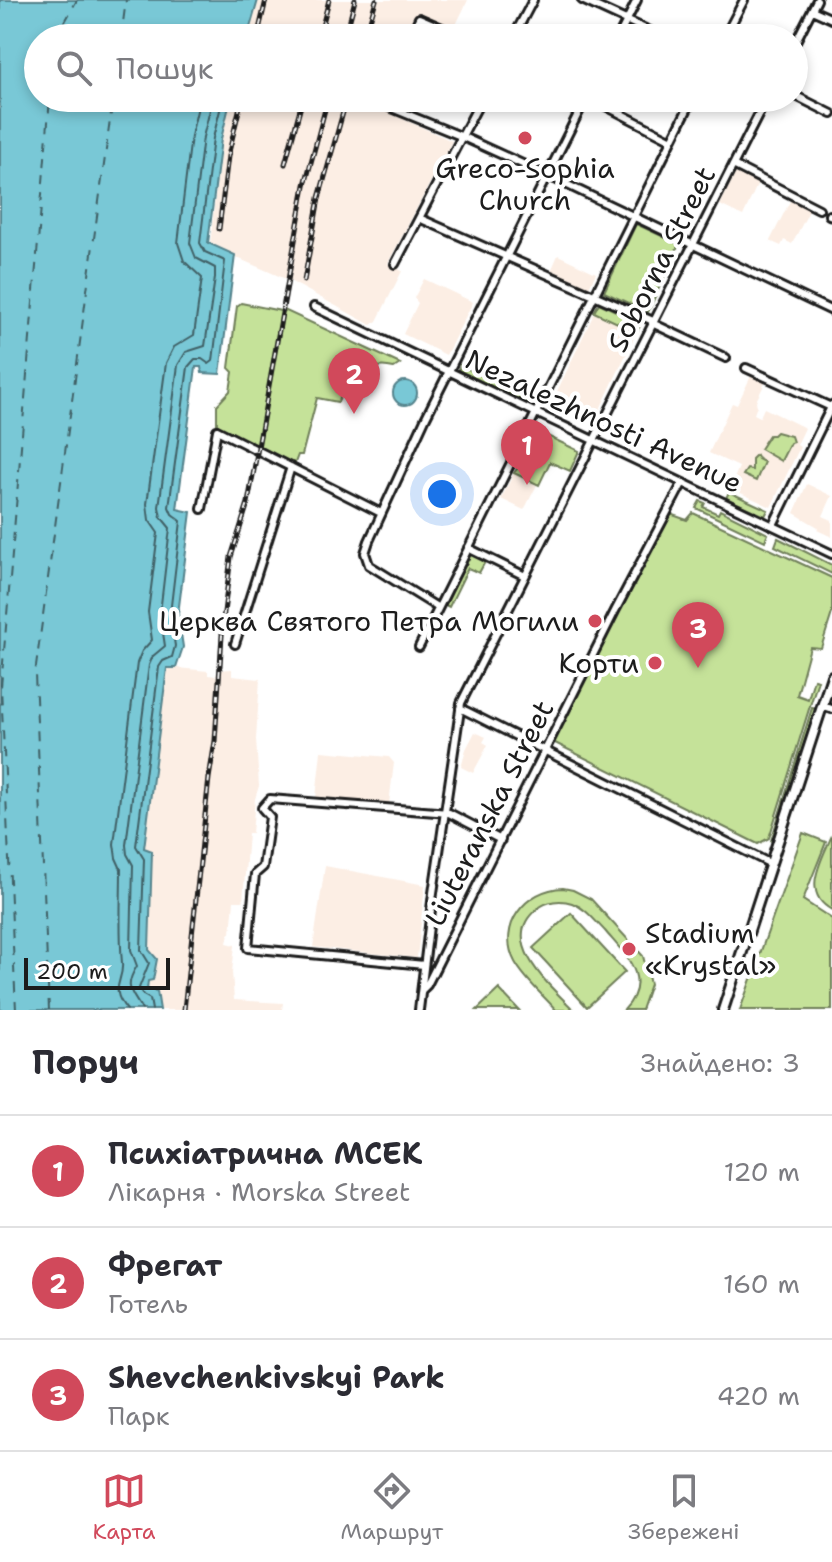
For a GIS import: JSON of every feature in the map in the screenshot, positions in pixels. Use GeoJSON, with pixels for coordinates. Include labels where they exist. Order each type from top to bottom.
{"type":"FeatureCollection","features":[{"type":"Feature","properties":{"kind":"main road"},"geometry":{"type":"LineString","coordinates":[[723,1010],[828,708],[832,676]]}},
{"type":"Feature","properties":{"kind":"street"},"geometry":{"type":"LineString","coordinates":[[520,24],[533,0]]}},
{"type":"Feature","properties":{"kind":"street"},"geometry":{"type":"LineString","coordinates":[[582,0],[634,24]]}},
{"type":"Feature","properties":{"kind":"street"},"geometry":{"type":"LineString","coordinates":[[625,24],[637,0]]}},
{"type":"Feature","properties":{"kind":"street"},"geometry":{"type":"LineString","coordinates":[[731,24],[744,0]]}},
{"type":"Feature","properties":{"kind":"street"},"geometry":{"type":"LineString","coordinates":[[805,24],[817,0]]}},
{"type":"Feature","properties":{"kind":"street"},"geometry":{"type":"LineString","coordinates":[[812,10],[832,19]]}},
{"type":"Feature","properties":{"kind":"street"},"geometry":{"type":"LineString","coordinates":[[416,24],[419,18],[433,24]]}},
{"type":"Feature","properties":{"kind":"street"},"geometry":{"type":"LineString","coordinates":[[808,102],[832,114]]}},
{"type":"Feature","properties":{"kind":"street"},"geometry":{"type":"LineString","coordinates":[[407,112],[693,243],[832,311]]}},
{"type":"Feature","properties":{"kind":"street"},"geometry":{"type":"LineString","coordinates":[[395,264],[475,112]]}},
{"type":"Feature","properties":{"kind":"street"},"geometry":{"type":"LineString","coordinates":[[437,607],[369,565],[365,553],[449,371],[581,112]]}},
{"type":"Feature","properties":{"kind":"street"},"geometry":{"type":"LineString","coordinates":[[616,112],[672,140]]}},
{"type":"Feature","properties":{"kind":"street"},"geometry":{"type":"LineString","coordinates":[[419,647],[686,112]]}},
{"type":"Feature","properties":{"kind":"street","name":"Soborna Street"},"geometry":{"type":"LineString","coordinates":[[419,1010],[460,708],[760,112]]}},
{"type":"Feature","properties":{"kind":"street"},"geometry":{"type":"LineString","coordinates":[[733,165],[819,209]]}},
{"type":"Feature","properties":{"kind":"street"},"geometry":{"type":"LineString","coordinates":[[419,218],[596,294],[726,358]]}},
{"type":"Feature","properties":{"kind":"street","name":"Nezalezhnosti Avenue"},"geometry":{"type":"LineString","coordinates":[[314,307],[832,554]]}},
{"type":"Feature","properties":{"kind":"street"},"geometry":{"type":"LineString","coordinates":[[746,368],[832,406],[773,525]]}},
{"type":"Feature","properties":{"kind":"street"},"geometry":{"type":"LineString","coordinates":[[202,509],[217,430],[381,513]]}},
{"type":"Feature","properties":{"kind":"street"},"geometry":{"type":"LineString","coordinates":[[235,644],[291,467]]}},
{"type":"Feature","properties":{"kind":"street","name":"Liuteranska Street"},"geometry":{"type":"LineString","coordinates":[[422,990],[682,484]]}},
{"type":"Feature","properties":{"kind":"street"},"geometry":{"type":"LineString","coordinates":[[468,548],[525,576]]}},
{"type":"Feature","properties":{"kind":"street"},"geometry":{"type":"LineString","coordinates":[[460,708],[772,865]]}},
{"type":"Feature","properties":{"kind":"street"},"geometry":{"type":"LineString","coordinates":[[424,965],[248,948],[255,874],[263,867],[270,817],[262,808],[270,799],[445,813],[501,840]]}},
{"type":"Feature","properties":{"kind":"shaded area"},"geometry":{"type":"Polygon","coordinates":[[[258,0],[468,0],[456,24],[438,24],[419,15],[415,24],[251,24],[258,0]]]}},
{"type":"Feature","properties":{"kind":"shaded area"},"geometry":{"type":"Polygon","coordinates":[[[228,112],[387,112],[452,141],[388,263],[402,271],[377,321],[371,325],[288,280],[210,246],[221,139],[228,112]]]}},
{"type":"Feature","properties":{"kind":"shaded area"},"geometry":{"type":"Polygon","coordinates":[[[736,172],[758,183],[743,216],[720,205],[736,172]]]}},
{"type":"Feature","properties":{"kind":"shaded area"},"geometry":{"type":"Polygon","coordinates":[[[791,199],[810,209],[792,244],[784,240],[781,246],[770,241],[791,199]]]}},
{"type":"Feature","properties":{"kind":"shaded area"},"geometry":{"type":"Polygon","coordinates":[[[558,255],[596,273],[588,289],[551,271],[558,255]]]}},
{"type":"Feature","properties":{"kind":"shaded area"},"geometry":{"type":"Polygon","coordinates":[[[424,279],[473,302],[446,355],[403,334],[418,303],[414,298],[424,279]]]}},
{"type":"Feature","properties":{"kind":"shaded area"},"geometry":{"type":"Polygon","coordinates":[[[599,303],[641,323],[593,424],[551,404],[599,303]]]}},
{"type":"Feature","properties":{"kind":"shaded area"},"geometry":{"type":"Polygon","coordinates":[[[752,374],[766,381],[756,401],[754,414],[760,417],[764,408],[805,428],[797,445],[800,447],[771,507],[730,488],[739,467],[709,453],[732,403],[737,405],[752,374]]]}},
{"type":"Feature","properties":{"kind":"shaded area"},"geometry":{"type":"Polygon","coordinates":[[[514,473],[537,485],[524,510],[501,499],[514,473]]]}},
{"type":"Feature","properties":{"kind":"shaded area"},"geometry":{"type":"Polygon","coordinates":[[[807,484],[832,496],[823,516],[832,520],[832,537],[794,513],[807,484]]]}},
{"type":"Feature","properties":{"kind":"shaded area"},"geometry":{"type":"Polygon","coordinates":[[[167,667],[208,671],[208,675],[216,676],[218,670],[232,669],[232,676],[260,679],[256,739],[259,786],[252,833],[248,833],[243,901],[234,901],[227,943],[235,945],[232,972],[234,1000],[283,1003],[282,1010],[160,1010],[157,991],[147,989],[157,959],[149,950],[152,851],[144,848],[167,667]]]}},
{"type":"Feature","properties":{"kind":"shaded area"},"geometry":{"type":"Polygon","coordinates":[[[475,732],[486,737],[483,742],[488,745],[473,773],[461,767],[475,732]]]}},
{"type":"Feature","properties":{"kind":"shaded area"},"geometry":{"type":"Polygon","coordinates":[[[321,751],[389,757],[394,763],[389,804],[316,798],[321,751]]]}},
{"type":"Feature","properties":{"kind":"shaded area"},"geometry":{"type":"Polygon","coordinates":[[[325,866],[425,885],[417,958],[313,947],[325,866]]]}},
{"type":"Feature","properties":{"kind":"green space"},"geometry":{"type":"Polygon","coordinates":[[[636,224],[679,244],[648,312],[604,292],[636,224]]]}},
{"type":"Feature","properties":{"kind":"green space"},"geometry":{"type":"Polygon","coordinates":[[[241,303],[282,309],[400,364],[394,368],[378,367],[364,386],[350,377],[338,402],[317,398],[302,455],[298,455],[293,468],[217,430],[217,405],[230,391],[233,372],[229,368],[237,306],[241,303]]]}},
{"type":"Feature","properties":{"kind":"green space"},"geometry":{"type":"Polygon","coordinates":[[[599,303],[641,323],[637,332],[594,312],[599,303]]]}},
{"type":"Feature","properties":{"kind":"green space"},"geometry":{"type":"Polygon","coordinates":[[[460,365],[533,400],[530,405],[458,371],[460,365]]]}},
{"type":"Feature","properties":{"kind":"green space"},"geometry":{"type":"Polygon","coordinates":[[[539,432],[579,451],[570,471],[550,462],[539,485],[514,473],[539,432]]]}},
{"type":"Feature","properties":{"kind":"green space"},"geometry":{"type":"Polygon","coordinates":[[[776,432],[791,436],[793,442],[781,461],[760,449],[769,435],[776,432]]]}},
{"type":"Feature","properties":{"kind":"green space"},"geometry":{"type":"Polygon","coordinates":[[[756,455],[764,462],[756,481],[743,475],[747,469],[752,470],[752,459],[756,455]]]}},
{"type":"Feature","properties":{"kind":"green space"},"geometry":{"type":"Polygon","coordinates":[[[729,492],[768,510],[765,516],[726,498],[729,492]]]}},
{"type":"Feature","properties":{"kind":"green space"},"geometry":{"type":"Polygon","coordinates":[[[700,501],[705,503],[703,507],[718,514],[720,510],[768,534],[765,541],[696,508],[700,501]]]}},
{"type":"Feature","properties":{"kind":"green space"},"geometry":{"type":"Polygon","coordinates":[[[693,513],[832,578],[832,613],[821,648],[810,647],[797,695],[808,699],[814,679],[818,680],[769,838],[758,844],[553,742],[670,514],[687,520],[693,513]]]}},
{"type":"Feature","properties":{"kind":"green space"},"geometry":{"type":"Polygon","coordinates":[[[778,538],[832,565],[832,574],[775,546],[778,538]]]}},
{"type":"Feature","properties":{"kind":"green space"},"geometry":{"type":"Polygon","coordinates":[[[471,553],[486,560],[479,573],[468,568],[449,607],[443,604],[471,553]]]}},
{"type":"Feature","properties":{"kind":"green space"},"geometry":{"type":"Polygon","coordinates":[[[812,708],[816,709],[776,843],[771,841],[812,708]]]}},
{"type":"Feature","properties":{"kind":"green space"},"geometry":{"type":"Polygon","coordinates":[[[803,833],[826,842],[803,900],[832,919],[832,1010],[740,1010],[803,833]]]}},
{"type":"Feature","properties":{"kind":"green space"},"geometry":{"type":"Polygon","coordinates":[[[832,835],[832,910],[822,903],[815,885],[819,865],[832,835]]]}},
{"type":"Feature","properties":{"kind":"green space","name":"Stadium «Krystal»"},"geometry":{"type":"Polygon","coordinates":[[[563,888],[591,899],[643,956],[650,984],[641,1010],[624,1010],[636,988],[636,978],[628,959],[590,915],[572,903],[563,901],[541,906],[526,922],[523,935],[532,963],[574,1010],[556,1010],[519,969],[510,949],[512,923],[518,912],[537,895],[563,888]]]}},
{"type":"Feature","properties":{"kind":"green space"},"geometry":{"type":"Polygon","coordinates":[[[571,913],[625,972],[587,1007],[533,948],[571,913]]]}},
{"type":"Feature","properties":{"kind":"green space"},"geometry":{"type":"Polygon","coordinates":[[[499,989],[519,1010],[477,1010],[499,989]]]}},
{"type":"Feature","properties":{"kind":"water"},"geometry":{"type":"Polygon","coordinates":[[[0,0],[258,0],[251,24],[24,24],[24,112],[228,112],[221,139],[208,243],[235,255],[220,374],[202,373],[201,367],[196,367],[177,509],[191,512],[178,614],[183,647],[176,668],[167,668],[144,848],[152,851],[149,950],[157,959],[153,980],[148,981],[147,989],[157,991],[160,1010],[0,1010],[0,0]]]}},
{"type":"Feature","properties":{"kind":"water"},"geometry":{"type":"Polygon","coordinates":[[[405,381],[414,384],[417,393],[414,402],[405,405],[396,402],[393,393],[396,384],[405,381]]]}},
{"type":"Feature","properties":{"kind":"ferry route"},"geometry":{"type":"LineString","coordinates":[[64,24],[77,0]]}},
{"type":"Feature","properties":{"kind":"ferry route"},"geometry":{"type":"LineString","coordinates":[[123,24],[126,0]]}},
{"type":"Feature","properties":{"kind":"ferry route"},"geometry":{"type":"LineString","coordinates":[[16,1010],[1,687],[49,112]]}},
{"type":"Feature","properties":{"kind":"ferry route"},"geometry":{"type":"LineString","coordinates":[[49,1010],[35,674],[111,112]]}},
{"type":"Feature","properties":{"kind":"railway"},"geometry":{"type":"LineString","coordinates":[[260,24],[266,0]]}},
{"type":"Feature","properties":{"kind":"railway"},"geometry":{"type":"LineString","coordinates":[[323,24],[329,0]]}},
{"type":"Feature","properties":{"kind":"railway"},"geometry":{"type":"LineString","coordinates":[[349,24],[355,0]]}},
{"type":"Feature","properties":{"kind":"railway"},"geometry":{"type":"LineString","coordinates":[[369,24],[376,0]]}},
{"type":"Feature","properties":{"kind":"railway"},"geometry":{"type":"LineString","coordinates":[[219,229],[228,156],[239,112]]}},
{"type":"Feature","properties":{"kind":"railway"},"geometry":{"type":"LineString","coordinates":[[285,164],[299,112]]}},
{"type":"Feature","properties":{"kind":"railway"},"geometry":{"type":"LineString","coordinates":[[184,1010],[215,741],[223,620],[231,557],[248,503],[305,185],[324,112]]}},
{"type":"Feature","properties":{"kind":"railway"},"geometry":{"type":"LineString","coordinates":[[304,281],[319,198],[343,112]]}},
{"type":"Feature","properties":{"kind":"place","name":"Greco-Sophia Church"},"geometry":{"type":"Point","coordinates":[525,138]}},
{"type":"Feature","properties":{"kind":"place","name":"Фрегат"},"geometry":{"type":"Point","coordinates":[354,414]}},
{"type":"Feature","properties":{"kind":"place","name":"Психіатрична МСЕК"},"geometry":{"type":"Point","coordinates":[527,485]}},
{"type":"Feature","properties":{"kind":"place","name":"Церква Святого Петра Могили"},"geometry":{"type":"Point","coordinates":[595,621]}},
{"type":"Feature","properties":{"kind":"place","name":"Корти"},"geometry":{"type":"Point","coordinates":[655,663]}},
{"type":"Feature","properties":{"kind":"place","name":"Shevchenkivskyi Park"},"geometry":{"type":"Point","coordinates":[698,668]}},
{"type":"Feature","properties":{"kind":"place","name":"Stadium «Krystal»"},"geometry":{"type":"Point","coordinates":[629,949]}}]}
